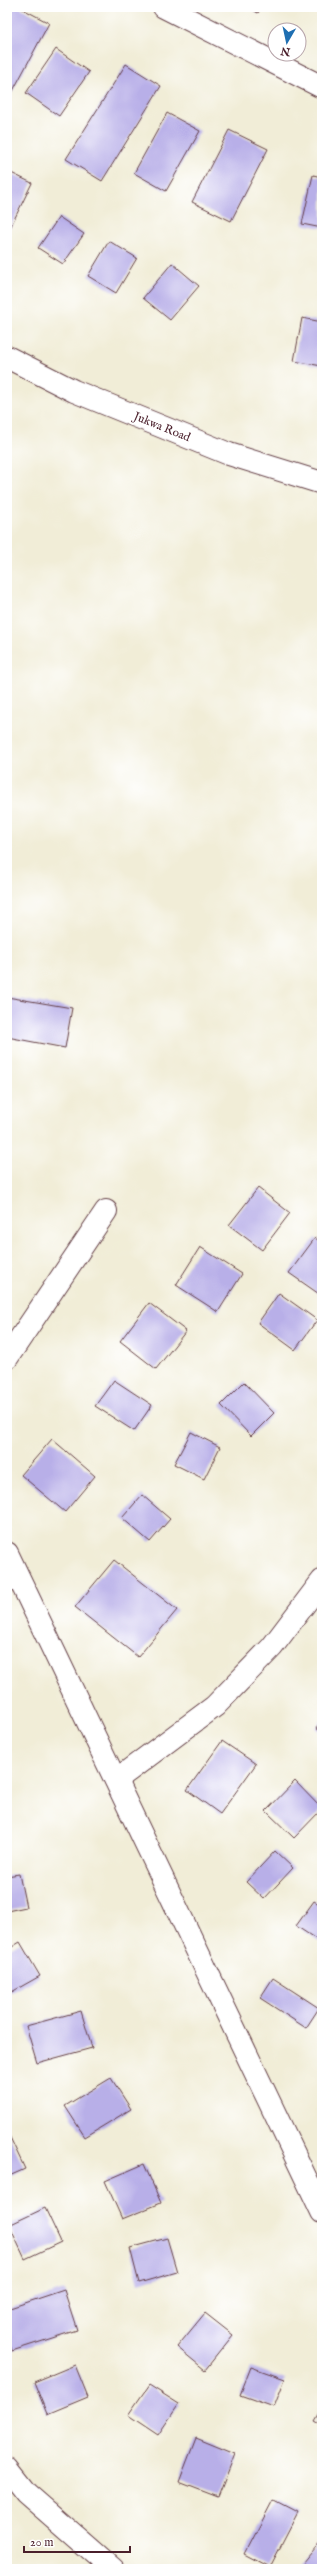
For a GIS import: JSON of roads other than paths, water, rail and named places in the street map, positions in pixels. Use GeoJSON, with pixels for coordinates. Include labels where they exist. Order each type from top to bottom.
{"type":"FeatureCollection","features":[{"type":"Feature","properties":{"kind":"street"},"geometry":{"type":"LineString","coordinates":[[164,7],[322,87]]}},
{"type":"Feature","properties":{"kind":"street","name":"Jukwa Road"},"geometry":{"type":"LineString","coordinates":[[7,357],[74,391],[229,454],[322,483]]}},
{"type":"Feature","properties":{"kind":"street"},"geometry":{"type":"LineString","coordinates":[[7,1358],[106,1211]]}},
{"type":"Feature","properties":{"kind":"street"},"geometry":{"type":"LineString","coordinates":[[7,1553],[322,2212]]}},
{"type":"Feature","properties":{"kind":"street"},"geometry":{"type":"LineString","coordinates":[[116,1780],[215,1706],[272,1647],[322,1581]]}},
{"type":"Feature","properties":{"kind":"street"},"geometry":{"type":"LineString","coordinates":[[7,2469],[26,2493],[114,2569]]}}]}
